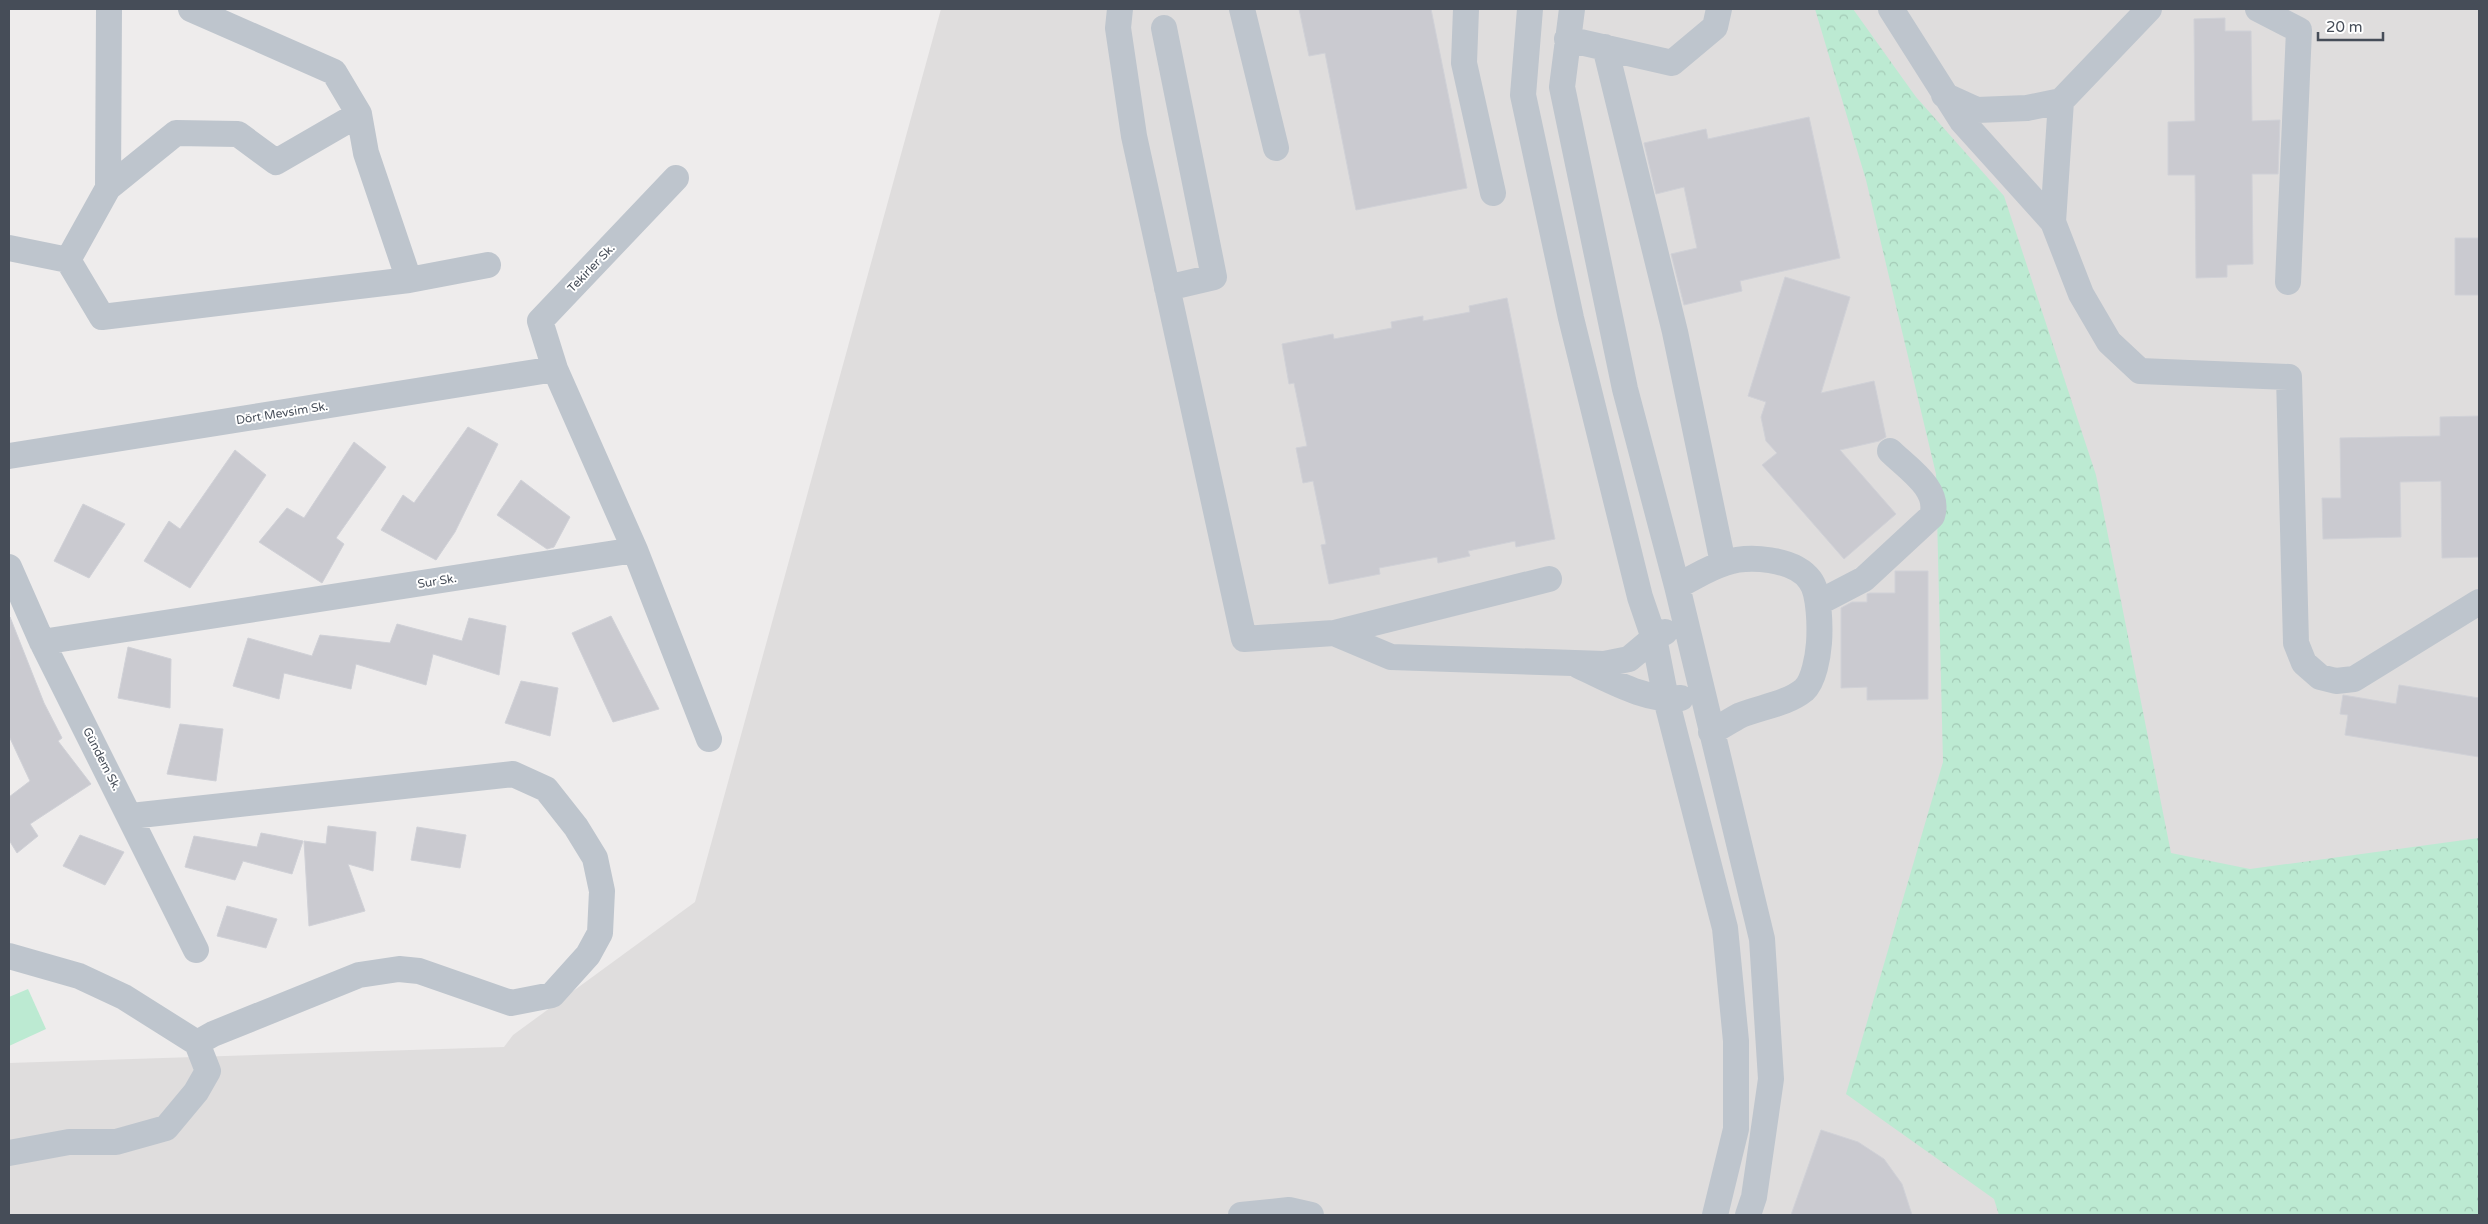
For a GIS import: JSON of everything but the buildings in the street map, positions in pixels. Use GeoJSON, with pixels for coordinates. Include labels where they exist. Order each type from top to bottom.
{"type":"FeatureCollection","features":[{"type":"Feature","properties":{"kind":"street"},"geometry":{"type":"LineString","coordinates":[[108,188],[109,9]]}},
{"type":"Feature","properties":{"kind":"street"},"geometry":{"type":"LineString","coordinates":[[191,9],[334,72],[359,114],[366,152],[409,280]]}},
{"type":"Feature","properties":{"kind":"street"},"geometry":{"type":"LineString","coordinates":[[1120,9],[1118,28],[1134,136],[1244,639],[1334,633],[1549,579]]}},
{"type":"Feature","properties":{"kind":"street"},"geometry":{"type":"LineString","coordinates":[[1242,9],[1276,148]]}},
{"type":"Feature","properties":{"kind":"street"},"geometry":{"type":"LineString","coordinates":[[1466,9],[1464,63],[1493,193]]}},
{"type":"Feature","properties":{"kind":"street"},"geometry":{"type":"LineString","coordinates":[[1530,9],[1523,95],[1571,318],[1640,597],[1654,638],[1666,699],[1725,928],[1736,1040],[1736,1129],[1714,1215]]}},
{"type":"Feature","properties":{"kind":"street"},"geometry":{"type":"LineString","coordinates":[[1572,9],[1562,87],[1625,389],[1677,586],[1684,622],[1762,939],[1771,1079],[1754,1197],[1748,1215]]}},
{"type":"Feature","properties":{"kind":"street"},"geometry":{"type":"LineString","coordinates":[[1567,38],[1672,62],[1715,27],[1718,9]]}},
{"type":"Feature","properties":{"kind":"street"},"geometry":{"type":"LineString","coordinates":[[1891,9],[1944,95],[1968,128],[2053,222],[2081,294],[2110,342],[2140,371],[2289,377],[2296,643],[2304,663],[2311,671],[2328,680],[2354,679],[2479,602]]}},
{"type":"Feature","properties":{"kind":"street"},"geometry":{"type":"LineString","coordinates":[[1944,95],[1977,110],[2027,108],[2061,101],[2149,9]]}},
{"type":"Feature","properties":{"kind":"street"},"geometry":{"type":"LineString","coordinates":[[2258,9],[2299,30],[2288,282]]}},
{"type":"Feature","properties":{"kind":"street"},"geometry":{"type":"LineString","coordinates":[[1164,28],[1214,277],[1167,288]]}},
{"type":"Feature","properties":{"kind":"street"},"geometry":{"type":"LineString","coordinates":[[1605,47],[1675,332],[1723,563]]}},
{"type":"Feature","properties":{"kind":"street"},"geometry":{"type":"LineString","coordinates":[[2053,222],[2061,101]]}},
{"type":"Feature","properties":{"kind":"street"},"geometry":{"type":"LineString","coordinates":[[68,260],[108,188],[176,133],[238,134],[276,162],[359,114]]}},
{"type":"Feature","properties":{"kind":"street","name":"Tekirler Sk."},"geometry":{"type":"LineString","coordinates":[[555,369],[540,321],[676,178]]}},
{"type":"Feature","properties":{"kind":"street"},"geometry":{"type":"LineString","coordinates":[[9,248],[68,260],[102,317],[409,280],[488,265]]}},
{"type":"Feature","properties":{"kind":"street"},"geometry":{"type":"LineString","coordinates":[[555,369],[635,550],[709,739]]}},
{"type":"Feature","properties":{"kind":"street","name":"Dört Mevsim Sk."},"geometry":{"type":"LineString","coordinates":[[9,456],[555,369]]}},
{"type":"Feature","properties":{"kind":"street"},"geometry":{"type":"LineString","coordinates":[[1818,603],[1864,579],[1932,516],[1935,504],[1932,493],[1890,451]]}},
{"type":"Feature","properties":{"kind":"street","name":"Sur Sk."},"geometry":{"type":"LineString","coordinates":[[42,642],[635,550]]}},
{"type":"Feature","properties":{"kind":"street"},"geometry":{"type":"LineString","coordinates":[[1677,586],[1723,563],[1742,558],[1768,560],[1793,568],[1810,580],[1818,603],[1820,628],[1817,662],[1805,689],[1787,700],[1739,716],[1711,732]]}},
{"type":"Feature","properties":{"kind":"street","name":"Gündem Sk."},"geometry":{"type":"LineString","coordinates":[[9,567],[42,642],[131,816],[196,950]]}},
{"type":"Feature","properties":{"kind":"street"},"geometry":{"type":"LineString","coordinates":[[1334,633],[1391,657],[1515,659],[1576,664],[1604,664],[1629,659],[1654,638],[1684,622]]}},
{"type":"Feature","properties":{"kind":"street"},"geometry":{"type":"LineString","coordinates":[[1576,664],[1620,686],[1666,699],[1702,695]]}},
{"type":"Feature","properties":{"kind":"street"},"geometry":{"type":"LineString","coordinates":[[131,816],[513,774],[546,788],[576,827],[595,858],[602,891],[600,933],[588,955],[552,995],[511,1003],[419,971],[399,969],[359,975],[213,1034],[197,1043]]}},
{"type":"Feature","properties":{"kind":"street"},"geometry":{"type":"LineString","coordinates":[[9,956],[79,976],[124,997],[197,1043],[208,1071],[196,1092],[166,1128],[116,1142],[70,1142],[9,1154]]}},
{"type":"Feature","properties":{"kind":"street"},"geometry":{"type":"LineString","coordinates":[[1241,1215],[1289,1210],[1311,1215]]}},
{"type":"Feature","properties":{"kind":"shaded area"},"geometry":{"type":"Polygon","coordinates":[[[941,9],[2479,9],[2479,1215],[9,1215],[9,1063],[504,1047],[513,1035],[695,902],[941,9]]]}},
{"type":"Feature","properties":{"kind":"green space"},"geometry":{"type":"Polygon","coordinates":[[[1815,9],[1853,9],[1916,97],[2004,196],[2096,475],[2171,853],[2250,869],[2479,838],[2479,1215],[1999,1215],[1994,1199],[1846,1094],[1943,762],[1936,474],[1866,180],[1815,9]]]}},
{"type":"Feature","properties":{"kind":"green space"},"geometry":{"type":"Polygon","coordinates":[[[28,989],[46,1029],[9,1046],[9,997],[28,989]]]}}]}
